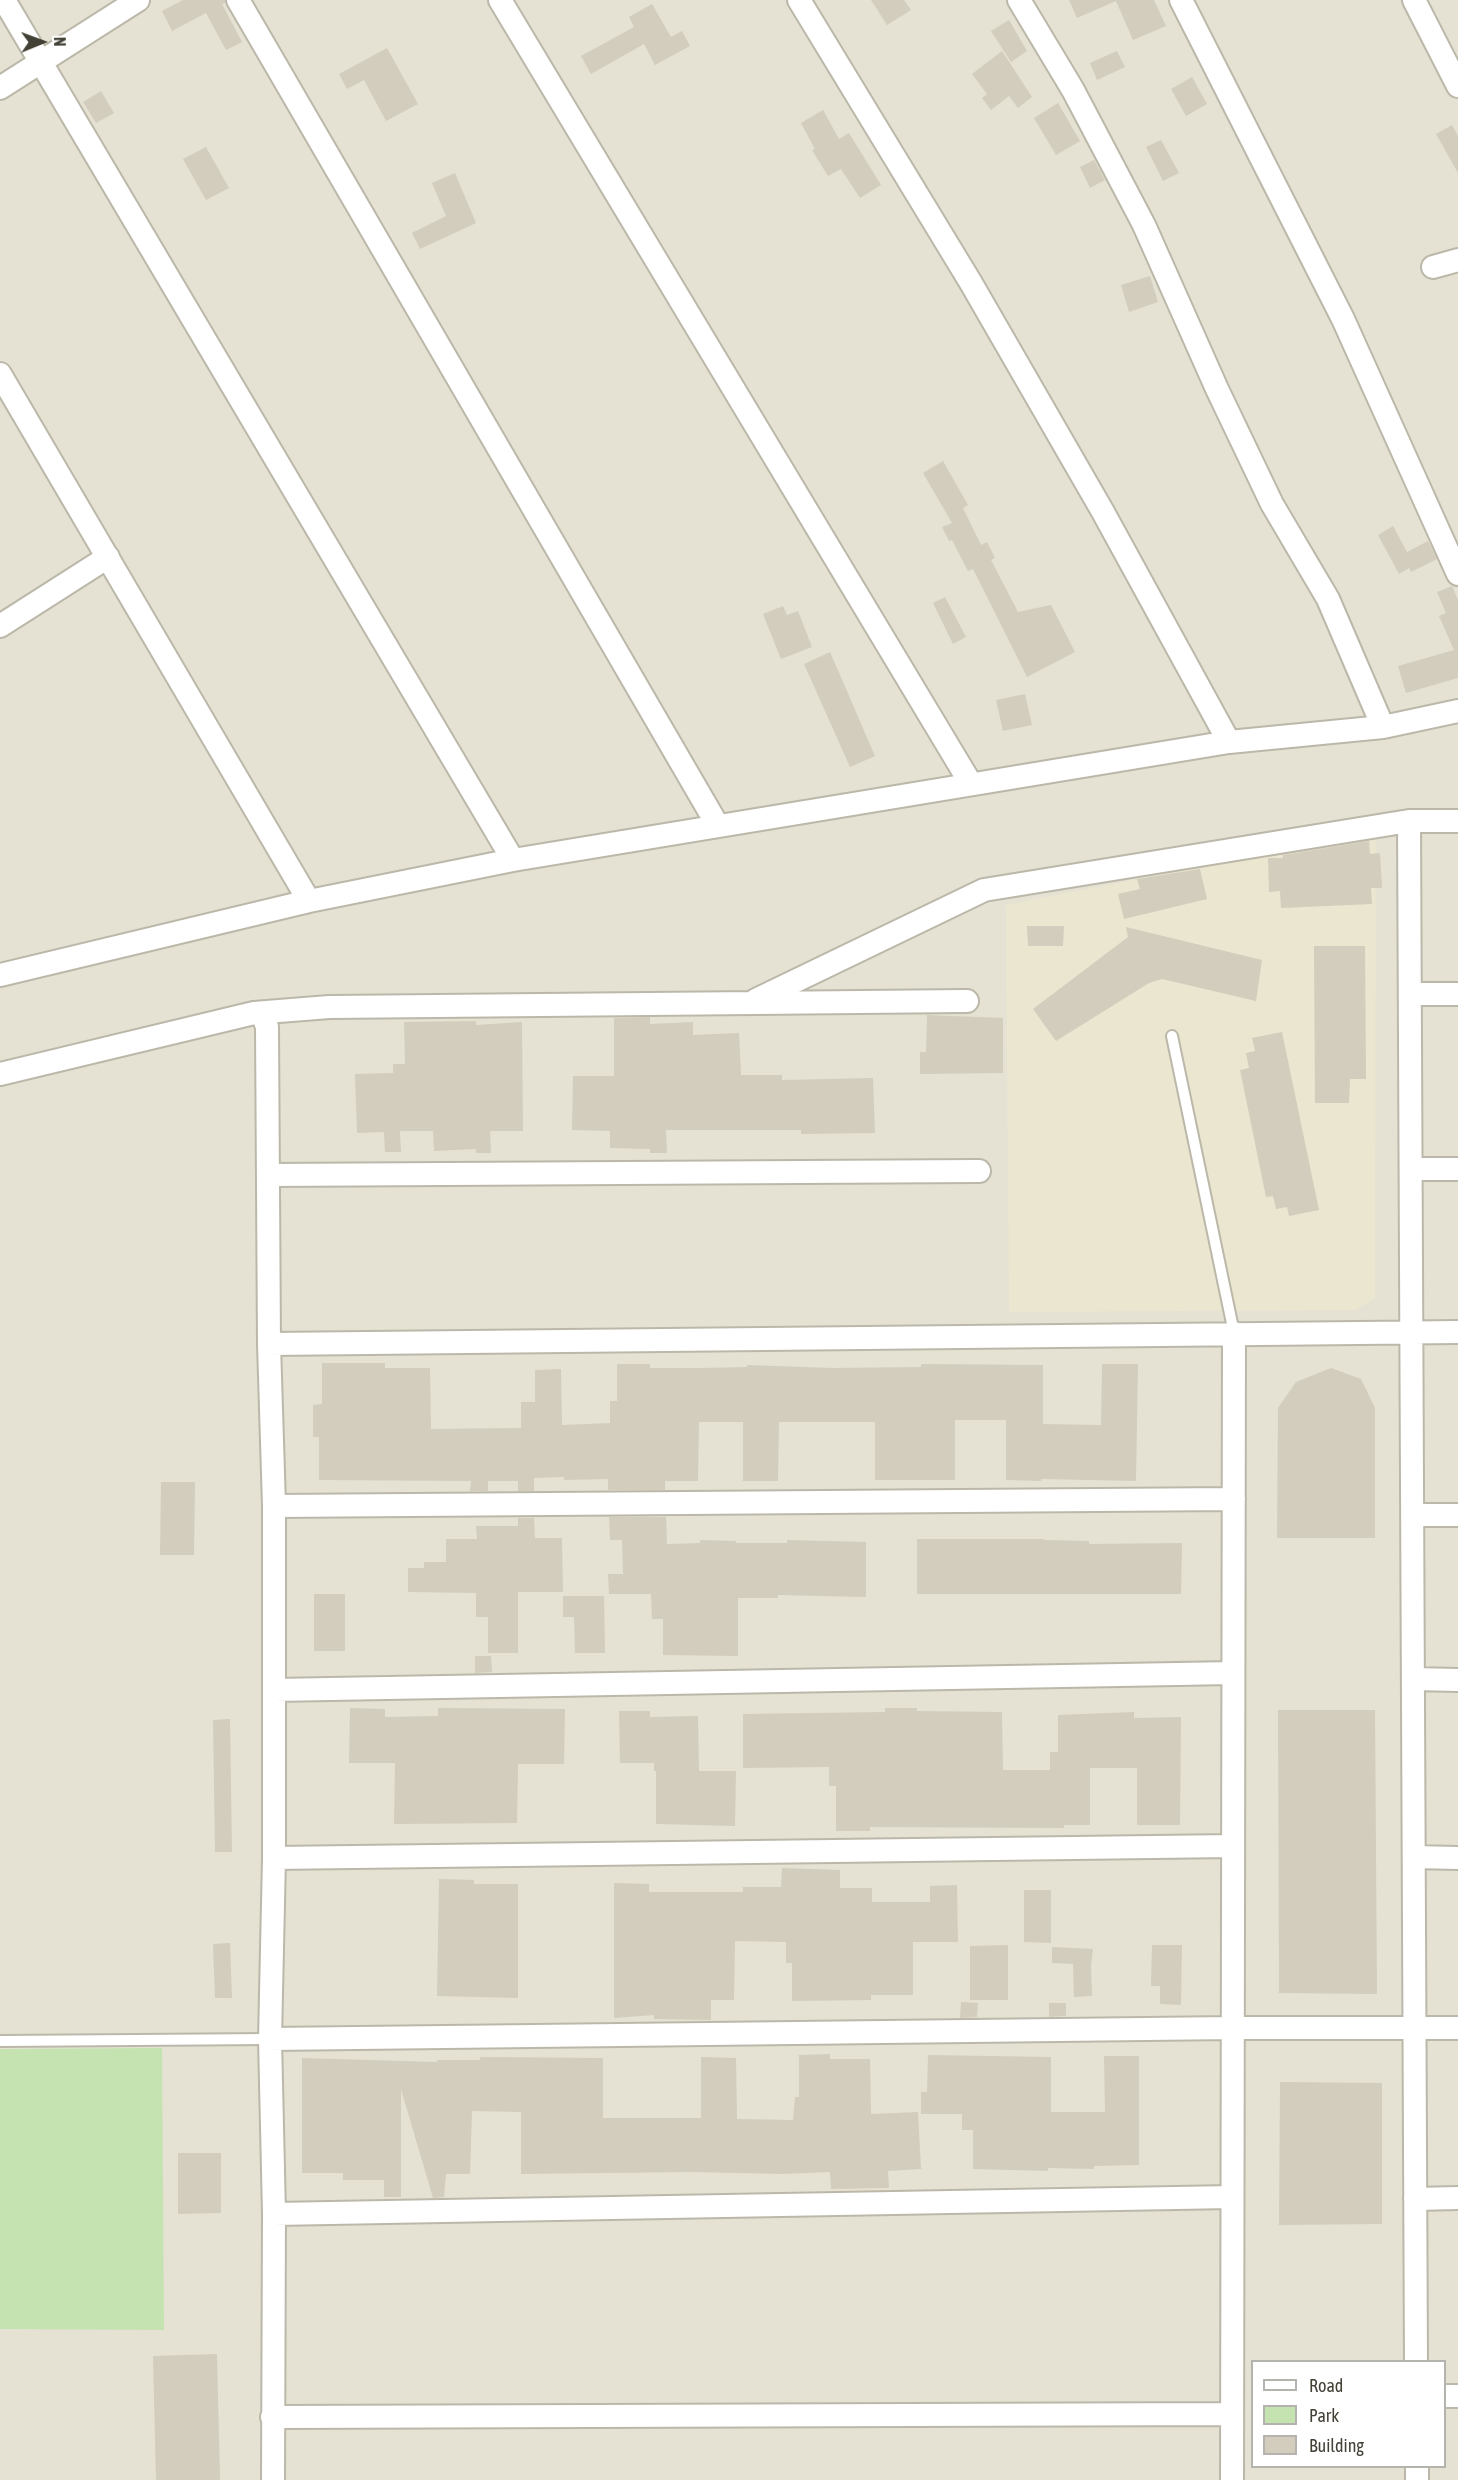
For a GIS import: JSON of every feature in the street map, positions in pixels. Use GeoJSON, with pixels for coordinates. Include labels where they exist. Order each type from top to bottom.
{"type":"FeatureCollection","features":[{"type":"Feature","properties":{"kind":"street"},"geometry":{"type":"LineString","coordinates":[[4,0],[513,860]]}},
{"type":"Feature","properties":{"kind":"street"},"geometry":{"type":"LineString","coordinates":[[0,88],[138,0]]}},
{"type":"Feature","properties":{"kind":"street"},"geometry":{"type":"LineString","coordinates":[[238,0],[718,826]]}},
{"type":"Feature","properties":{"kind":"street"},"geometry":{"type":"LineString","coordinates":[[500,0],[971,784]]}},
{"type":"Feature","properties":{"kind":"street"},"geometry":{"type":"LineString","coordinates":[[799,0],[971,284],[1103,512],[1230,742]]}},
{"type":"Feature","properties":{"kind":"street"},"geometry":{"type":"LineString","coordinates":[[1019,0],[1072,90],[1144,225],[1217,389],[1272,504],[1328,599],[1383,727]]}},
{"type":"Feature","properties":{"kind":"street"},"geometry":{"type":"LineString","coordinates":[[1181,0],[1343,319],[1458,574]]}},
{"type":"Feature","properties":{"kind":"street"},"geometry":{"type":"LineString","coordinates":[[1414,0],[1458,86]]}},
{"type":"Feature","properties":{"kind":"street"},"geometry":{"type":"LineString","coordinates":[[1433,267],[1458,260]]}},
{"type":"Feature","properties":{"kind":"street"},"geometry":{"type":"LineString","coordinates":[[1,379],[309,900]]}},
{"type":"Feature","properties":{"kind":"street"},"geometry":{"type":"LineString","coordinates":[[0,626],[108,557]]}},
{"type":"Feature","properties":{"kind":"street"},"geometry":{"type":"LineString","coordinates":[[0,975],[309,900],[513,860],[1230,742],[1383,727],[1458,711]]}},
{"type":"Feature","properties":{"kind":"street"},"geometry":{"type":"LineString","coordinates":[[1409,821],[1416,2360]]}},
{"type":"Feature","properties":{"kind":"street"},"geometry":{"type":"LineString","coordinates":[[750,1003],[984,890],[1409,821],[1458,821]]}},
{"type":"Feature","properties":{"kind":"street"},"geometry":{"type":"LineString","coordinates":[[1410,994],[1458,994]]}},
{"type":"Feature","properties":{"kind":"street"},"geometry":{"type":"LineString","coordinates":[[0,1074],[262,1013],[329,1007],[967,1001]]}},
{"type":"Feature","properties":{"kind":"street"},"geometry":{"type":"LineString","coordinates":[[262,1013],[267,1027],[269,1344],[274,1506],[274,1858],[270,2039],[274,2214],[273,2480]]}},
{"type":"Feature","properties":{"kind":"street"},"geometry":{"type":"LineString","coordinates":[[1411,1169],[1458,1169]]}},
{"type":"Feature","properties":{"kind":"street"},"geometry":{"type":"LineString","coordinates":[[268,1175],[979,1171]]}},
{"type":"Feature","properties":{"kind":"street"},"geometry":{"type":"LineString","coordinates":[[269,1344],[1458,1332]]}},
{"type":"Feature","properties":{"kind":"street"},"geometry":{"type":"LineString","coordinates":[[1232,2480],[1234,1333]]}},
{"type":"Feature","properties":{"kind":"street"},"geometry":{"type":"LineString","coordinates":[[274,1506],[1234,1499]]}},
{"type":"Feature","properties":{"kind":"street"},"geometry":{"type":"LineString","coordinates":[[1412,1515],[1458,1515]]}},
{"type":"Feature","properties":{"kind":"street"},"geometry":{"type":"LineString","coordinates":[[274,1690],[1233,1673]]}},
{"type":"Feature","properties":{"kind":"street"},"geometry":{"type":"LineString","coordinates":[[1413,1679],[1458,1680]]}},
{"type":"Feature","properties":{"kind":"street"},"geometry":{"type":"LineString","coordinates":[[274,1858],[1233,1846]]}},
{"type":"Feature","properties":{"kind":"street"},"geometry":{"type":"LineString","coordinates":[[1414,1857],[1458,1858]]}},
{"type":"Feature","properties":{"kind":"street"},"geometry":{"type":"LineString","coordinates":[[270,2039],[1233,2028],[1458,2028]]}},
{"type":"Feature","properties":{"kind":"street"},"geometry":{"type":"LineString","coordinates":[[274,2214],[1232,2198]]}},
{"type":"Feature","properties":{"kind":"street"},"geometry":{"type":"LineString","coordinates":[[1416,2199],[1458,2198]]}},
{"type":"Feature","properties":{"kind":"street"},"geometry":{"type":"LineString","coordinates":[[272,2417],[1232,2414]]}},
{"type":"Feature","properties":{"kind":"lane"},"geometry":{"type":"LineString","coordinates":[[1172,1036],[1234,1333]]}},
{"type":"Feature","properties":{"kind":"lane"},"geometry":{"type":"LineString","coordinates":[[0,2041],[270,2039]]}},
{"type":"Feature","properties":{"kind":"shaded area"},"geometry":{"type":"Polygon","coordinates":[[[0,0],[1458,0],[1458,2480],[0,2480],[0,0]]]}},
{"type":"Feature","properties":{"kind":"shaded area"},"geometry":{"type":"Polygon","coordinates":[[[1376,833],[1375,1298],[1355,1310],[1009,1312],[1006,905],[1376,833]]]}},
{"type":"Feature","properties":{"kind":"green space"},"geometry":{"type":"Polygon","coordinates":[[[162,2048],[164,2330],[0,2329],[0,2049],[162,2048]]]}},
{"type":"Feature","properties":{"kind":"building"},"geometry":{"type":"Polygon","coordinates":[[[183,0],[225,0],[222,4],[242,42],[226,50],[206,13],[172,31],[162,11],[183,0]]]}},
{"type":"Feature","properties":{"kind":"building"},"geometry":{"type":"Polygon","coordinates":[[[871,0],[904,0],[911,10],[887,25],[871,0]]]}},
{"type":"Feature","properties":{"kind":"building"},"geometry":{"type":"Polygon","coordinates":[[[1069,0],[1154,0],[1166,26],[1133,40],[1116,1],[1077,18],[1069,0]]]}},
{"type":"Feature","properties":{"kind":"building"},"geometry":{"type":"Polygon","coordinates":[[[652,4],[671,37],[682,31],[690,46],[655,65],[644,44],[591,74],[581,56],[634,27],[629,17],[652,4]]]}},
{"type":"Feature","properties":{"kind":"building"},"geometry":{"type":"Polygon","coordinates":[[[1009,20],[1027,51],[1011,62],[991,31],[1009,20]]]}},
{"type":"Feature","properties":{"kind":"building"},"geometry":{"type":"Polygon","coordinates":[[[387,48],[418,104],[386,121],[364,80],[347,89],[339,74],[387,48]]]}},
{"type":"Feature","properties":{"kind":"building"},"geometry":{"type":"Polygon","coordinates":[[[1002,51],[1032,97],[1018,108],[1009,96],[991,110],[982,98],[987,94],[972,74],[1002,51]]]}},
{"type":"Feature","properties":{"kind":"building"},"geometry":{"type":"Polygon","coordinates":[[[1117,51],[1125,67],[1097,80],[1090,63],[1117,51]]]}},
{"type":"Feature","properties":{"kind":"building"},"geometry":{"type":"Polygon","coordinates":[[[1192,77],[1207,104],[1186,116],[1171,89],[1192,77]]]}},
{"type":"Feature","properties":{"kind":"building"},"geometry":{"type":"Polygon","coordinates":[[[101,91],[114,113],[96,123],[83,102],[101,91]]]}},
{"type":"Feature","properties":{"kind":"building"},"geometry":{"type":"Polygon","coordinates":[[[1058,103],[1080,141],[1056,155],[1034,118],[1058,103]]]}},
{"type":"Feature","properties":{"kind":"building"},"geometry":{"type":"Polygon","coordinates":[[[823,110],[839,139],[849,133],[881,185],[860,198],[841,169],[828,176],[812,150],[815,149],[801,123],[823,110]]]}},
{"type":"Feature","properties":{"kind":"building"},"geometry":{"type":"Polygon","coordinates":[[[1452,125],[1458,136],[1458,173],[1436,134],[1452,125]]]}},
{"type":"Feature","properties":{"kind":"building"},"geometry":{"type":"Polygon","coordinates":[[[1161,140],[1179,173],[1163,181],[1146,147],[1161,140]]]}},
{"type":"Feature","properties":{"kind":"building"},"geometry":{"type":"Polygon","coordinates":[[[206,147],[229,188],[206,200],[183,159],[206,147]]]}},
{"type":"Feature","properties":{"kind":"building"},"geometry":{"type":"Polygon","coordinates":[[[1094,160],[1105,180],[1090,188],[1080,167],[1094,160]]]}},
{"type":"Feature","properties":{"kind":"building"},"geometry":{"type":"Polygon","coordinates":[[[455,173],[476,223],[420,249],[412,233],[446,216],[432,183],[455,173]]]}},
{"type":"Feature","properties":{"kind":"building"},"geometry":{"type":"Polygon","coordinates":[[[1150,276],[1158,302],[1129,312],[1121,285],[1150,276]]]}},
{"type":"Feature","properties":{"kind":"building"},"geometry":{"type":"Polygon","coordinates":[[[943,461],[968,505],[963,508],[981,545],[987,542],[995,558],[991,560],[1018,612],[1051,605],[1075,652],[1027,677],[973,569],[968,571],[952,540],[949,541],[942,527],[952,523],[923,473],[943,461]]]}},
{"type":"Feature","properties":{"kind":"building"},"geometry":{"type":"Polygon","coordinates":[[[1393,526],[1407,552],[1428,541],[1437,559],[1411,572],[1409,568],[1399,574],[1378,535],[1393,526]]]}},
{"type":"Feature","properties":{"kind":"building"},"geometry":{"type":"Polygon","coordinates":[[[1452,586],[1458,600],[1458,678],[1406,693],[1398,666],[1454,650],[1439,616],[1446,613],[1437,592],[1452,586]]]}},
{"type":"Feature","properties":{"kind":"building"},"geometry":{"type":"Polygon","coordinates":[[[945,597],[966,637],[953,644],[933,603],[945,597]]]}},
{"type":"Feature","properties":{"kind":"building"},"geometry":{"type":"Polygon","coordinates":[[[783,606],[787,615],[798,611],[812,647],[781,659],[763,614],[783,606]]]}},
{"type":"Feature","properties":{"kind":"building"},"geometry":{"type":"Polygon","coordinates":[[[830,652],[875,756],[850,767],[804,664],[830,652]]]}},
{"type":"Feature","properties":{"kind":"building"},"geometry":{"type":"Polygon","coordinates":[[[1025,694],[1032,725],[1003,731],[996,700],[1025,694]]]}},
{"type":"Feature","properties":{"kind":"building"},"geometry":{"type":"Polygon","coordinates":[[[1369,841],[1370,854],[1380,853],[1382,888],[1371,888],[1372,904],[1281,908],[1280,891],[1269,892],[1268,858],[1283,858],[1283,855],[1369,841]]]}},
{"type":"Feature","properties":{"kind":"building"},"geometry":{"type":"Polygon","coordinates":[[[1200,869],[1207,899],[1124,919],[1118,894],[1140,889],[1137,879],[1200,869]]]}},
{"type":"Feature","properties":{"kind":"building"},"geometry":{"type":"Polygon","coordinates":[[[1027,926],[1064,926],[1063,946],[1028,946],[1027,926]]]}},
{"type":"Feature","properties":{"kind":"building"},"geometry":{"type":"Polygon","coordinates":[[[1126,927],[1262,960],[1256,1001],[1162,979],[1149,983],[1056,1041],[1033,1009],[1128,937],[1126,927]]]}},
{"type":"Feature","properties":{"kind":"building"},"geometry":{"type":"Polygon","coordinates":[[[1314,946],[1365,946],[1366,1079],[1350,1079],[1349,1103],[1315,1103],[1314,946]]]}},
{"type":"Feature","properties":{"kind":"building"},"geometry":{"type":"Polygon","coordinates":[[[927,1015],[1003,1018],[1003,1073],[920,1074],[920,1052],[926,1052],[927,1015]]]}},
{"type":"Feature","properties":{"kind":"building"},"geometry":{"type":"Polygon","coordinates":[[[650,1017],[650,1024],[693,1022],[693,1035],[739,1033],[741,1075],[782,1075],[782,1080],[873,1078],[875,1133],[801,1134],[801,1130],[666,1130],[667,1153],[650,1153],[650,1149],[610,1148],[610,1131],[572,1130],[573,1076],[614,1076],[614,1018],[650,1017]]]}},
{"type":"Feature","properties":{"kind":"building"},"geometry":{"type":"Polygon","coordinates":[[[476,1021],[476,1025],[522,1022],[523,1131],[490,1131],[491,1153],[476,1153],[476,1149],[434,1151],[433,1131],[400,1131],[401,1152],[385,1152],[384,1132],[357,1133],[355,1074],[393,1073],[393,1064],[405,1064],[404,1022],[476,1021]]]}},
{"type":"Feature","properties":{"kind":"building"},"geometry":{"type":"Polygon","coordinates":[[[1282,1032],[1319,1210],[1289,1216],[1287,1207],[1276,1209],[1273,1196],[1266,1197],[1240,1070],[1249,1068],[1246,1053],[1255,1051],[1252,1038],[1282,1032]]]}},
{"type":"Feature","properties":{"kind":"building"},"geometry":{"type":"Polygon","coordinates":[[[322,1363],[385,1363],[385,1368],[430,1368],[431,1429],[521,1428],[521,1402],[535,1402],[535,1370],[561,1369],[562,1425],[610,1423],[610,1401],[617,1401],[617,1364],[650,1364],[650,1368],[747,1367],[747,1365],[832,1368],[921,1367],[921,1364],[1043,1365],[1043,1424],[1101,1425],[1102,1364],[1138,1364],[1136,1481],[1006,1480],[1006,1420],[955,1420],[955,1480],[875,1480],[875,1422],[779,1422],[778,1481],[743,1481],[743,1422],[699,1422],[698,1481],[665,1481],[665,1490],[608,1490],[608,1479],[564,1480],[564,1477],[534,1478],[534,1491],[518,1491],[518,1481],[488,1481],[488,1491],[470,1491],[471,1481],[319,1480],[319,1437],[313,1437],[313,1405],[322,1404],[322,1363]]]}},
{"type":"Feature","properties":{"kind":"building"},"geometry":{"type":"Polygon","coordinates":[[[1331,1368],[1361,1379],[1375,1408],[1375,1538],[1277,1538],[1278,1408],[1296,1382],[1331,1368]]]}},
{"type":"Feature","properties":{"kind":"building"},"geometry":{"type":"Polygon","coordinates":[[[161,1482],[195,1482],[194,1555],[160,1555],[161,1482]]]}},
{"type":"Feature","properties":{"kind":"building"},"geometry":{"type":"Polygon","coordinates":[[[609,1517],[666,1517],[667,1544],[700,1543],[700,1540],[736,1541],[736,1543],[787,1543],[787,1540],[866,1542],[866,1597],[778,1595],[778,1598],[738,1598],[738,1656],[663,1655],[663,1619],[652,1619],[651,1594],[609,1594],[608,1574],[623,1574],[622,1540],[610,1540],[609,1517]]]}},
{"type":"Feature","properties":{"kind":"building"},"geometry":{"type":"Polygon","coordinates":[[[518,1518],[534,1518],[535,1538],[562,1538],[563,1592],[518,1592],[518,1653],[488,1653],[488,1617],[476,1617],[476,1593],[408,1592],[408,1568],[424,1568],[424,1562],[446,1562],[446,1539],[477,1539],[476,1526],[518,1526],[518,1518]]]}},
{"type":"Feature","properties":{"kind":"building"},"geometry":{"type":"Polygon","coordinates":[[[917,1539],[1044,1539],[1089,1541],[1089,1544],[1182,1543],[1181,1594],[917,1594],[917,1539]]]}},
{"type":"Feature","properties":{"kind":"building"},"geometry":{"type":"Polygon","coordinates":[[[314,1594],[345,1594],[345,1651],[314,1651],[314,1594]]]}},
{"type":"Feature","properties":{"kind":"building"},"geometry":{"type":"Polygon","coordinates":[[[563,1596],[604,1596],[605,1653],[575,1653],[574,1617],[563,1617],[563,1596]]]}},
{"type":"Feature","properties":{"kind":"building"},"geometry":{"type":"Polygon","coordinates":[[[475,1656],[491,1656],[492,1672],[475,1673],[475,1656]]]}},
{"type":"Feature","properties":{"kind":"building"},"geometry":{"type":"Polygon","coordinates":[[[350,1708],[385,1709],[385,1717],[438,1716],[438,1708],[565,1709],[564,1764],[518,1764],[517,1823],[394,1824],[395,1763],[349,1763],[350,1708]]]}},
{"type":"Feature","properties":{"kind":"building"},"geometry":{"type":"Polygon","coordinates":[[[885,1708],[917,1708],[917,1711],[1002,1712],[1003,1770],[1050,1770],[1050,1752],[1058,1752],[1058,1715],[1134,1712],[1134,1718],[1181,1717],[1180,1825],[1137,1825],[1137,1768],[1090,1768],[1090,1825],[1064,1825],[1064,1828],[870,1827],[870,1831],[836,1831],[836,1786],[829,1786],[829,1767],[743,1768],[743,1714],[885,1712],[885,1708]]]}},
{"type":"Feature","properties":{"kind":"building"},"geometry":{"type":"Polygon","coordinates":[[[1278,1710],[1375,1710],[1377,1994],[1279,1993],[1278,1710]]]}},
{"type":"Feature","properties":{"kind":"building"},"geometry":{"type":"Polygon","coordinates":[[[619,1711],[650,1711],[650,1717],[698,1716],[699,1771],[736,1771],[735,1826],[656,1824],[654,1763],[620,1763],[619,1711]]]}},
{"type":"Feature","properties":{"kind":"building"},"geometry":{"type":"Polygon","coordinates":[[[230,1719],[232,1852],[215,1852],[213,1720],[230,1719]]]}},
{"type":"Feature","properties":{"kind":"building"},"geometry":{"type":"Polygon","coordinates":[[[782,1868],[840,1870],[840,1888],[872,1888],[872,1902],[930,1902],[930,1886],[957,1885],[958,1942],[913,1942],[913,1995],[871,1995],[871,2000],[792,2001],[792,1963],[786,1963],[786,1942],[735,1941],[734,2000],[711,2000],[711,2020],[654,2019],[654,2015],[614,2018],[614,1883],[649,1884],[649,1892],[743,1892],[743,1887],[781,1887],[782,1868]]]}},
{"type":"Feature","properties":{"kind":"building"},"geometry":{"type":"Polygon","coordinates":[[[439,1879],[474,1880],[474,1884],[518,1884],[518,1998],[437,1996],[439,1879]]]}},
{"type":"Feature","properties":{"kind":"building"},"geometry":{"type":"Polygon","coordinates":[[[1024,1890],[1051,1890],[1051,1943],[1024,1942],[1024,1890]]]}},
{"type":"Feature","properties":{"kind":"building"},"geometry":{"type":"Polygon","coordinates":[[[230,1943],[232,1998],[215,1998],[213,1944],[230,1943]]]}},
{"type":"Feature","properties":{"kind":"building"},"geometry":{"type":"Polygon","coordinates":[[[1008,1945],[1008,2000],[970,2000],[970,1946],[1008,1945]]]}},
{"type":"Feature","properties":{"kind":"building"},"geometry":{"type":"Polygon","coordinates":[[[1152,1945],[1182,1945],[1181,2005],[1160,2004],[1160,1986],[1151,1986],[1152,1945]]]}},
{"type":"Feature","properties":{"kind":"building"},"geometry":{"type":"Polygon","coordinates":[[[1052,1947],[1093,1949],[1092,1996],[1074,1997],[1073,1964],[1052,1963],[1052,1947]]]}},
{"type":"Feature","properties":{"kind":"building"},"geometry":{"type":"Polygon","coordinates":[[[961,2002],[978,2003],[977,2017],[960,2018],[961,2002]]]}},
{"type":"Feature","properties":{"kind":"building"},"geometry":{"type":"Polygon","coordinates":[[[1049,2003],[1066,2003],[1066,2016],[1049,2017],[1049,2003]]]}},
{"type":"Feature","properties":{"kind":"building"},"geometry":{"type":"Polygon","coordinates":[[[830,2054],[830,2059],[870,2059],[871,2114],[918,2112],[921,2169],[888,2171],[889,2188],[831,2189],[830,2172],[521,2174],[521,2112],[472,2111],[470,2174],[446,2174],[444,2197],[433,2198],[401,2089],[401,2197],[384,2197],[384,2180],[343,2180],[343,2173],[302,2173],[302,2058],[437,2062],[437,2060],[480,2060],[480,2057],[603,2058],[603,2118],[701,2118],[701,2057],[736,2058],[737,2119],[793,2120],[795,2097],[799,2097],[799,2055],[830,2054]]]}},
{"type":"Feature","properties":{"kind":"building"},"geometry":{"type":"Polygon","coordinates":[[[928,2055],[1051,2057],[1051,2112],[1105,2112],[1104,2056],[1139,2056],[1139,2165],[1094,2166],[1094,2169],[1048,2168],[1048,2171],[973,2169],[973,2130],[962,2130],[962,2114],[921,2114],[921,2092],[927,2092],[928,2055]]]}},
{"type":"Feature","properties":{"kind":"building"},"geometry":{"type":"Polygon","coordinates":[[[1280,2082],[1382,2083],[1382,2224],[1279,2225],[1280,2082]]]}},
{"type":"Feature","properties":{"kind":"building"},"geometry":{"type":"Polygon","coordinates":[[[178,2153],[221,2153],[221,2213],[178,2214],[178,2153]]]}},
{"type":"Feature","properties":{"kind":"building"},"geometry":{"type":"Polygon","coordinates":[[[217,2354],[220,2480],[156,2480],[153,2356],[217,2354]]]}}]}
